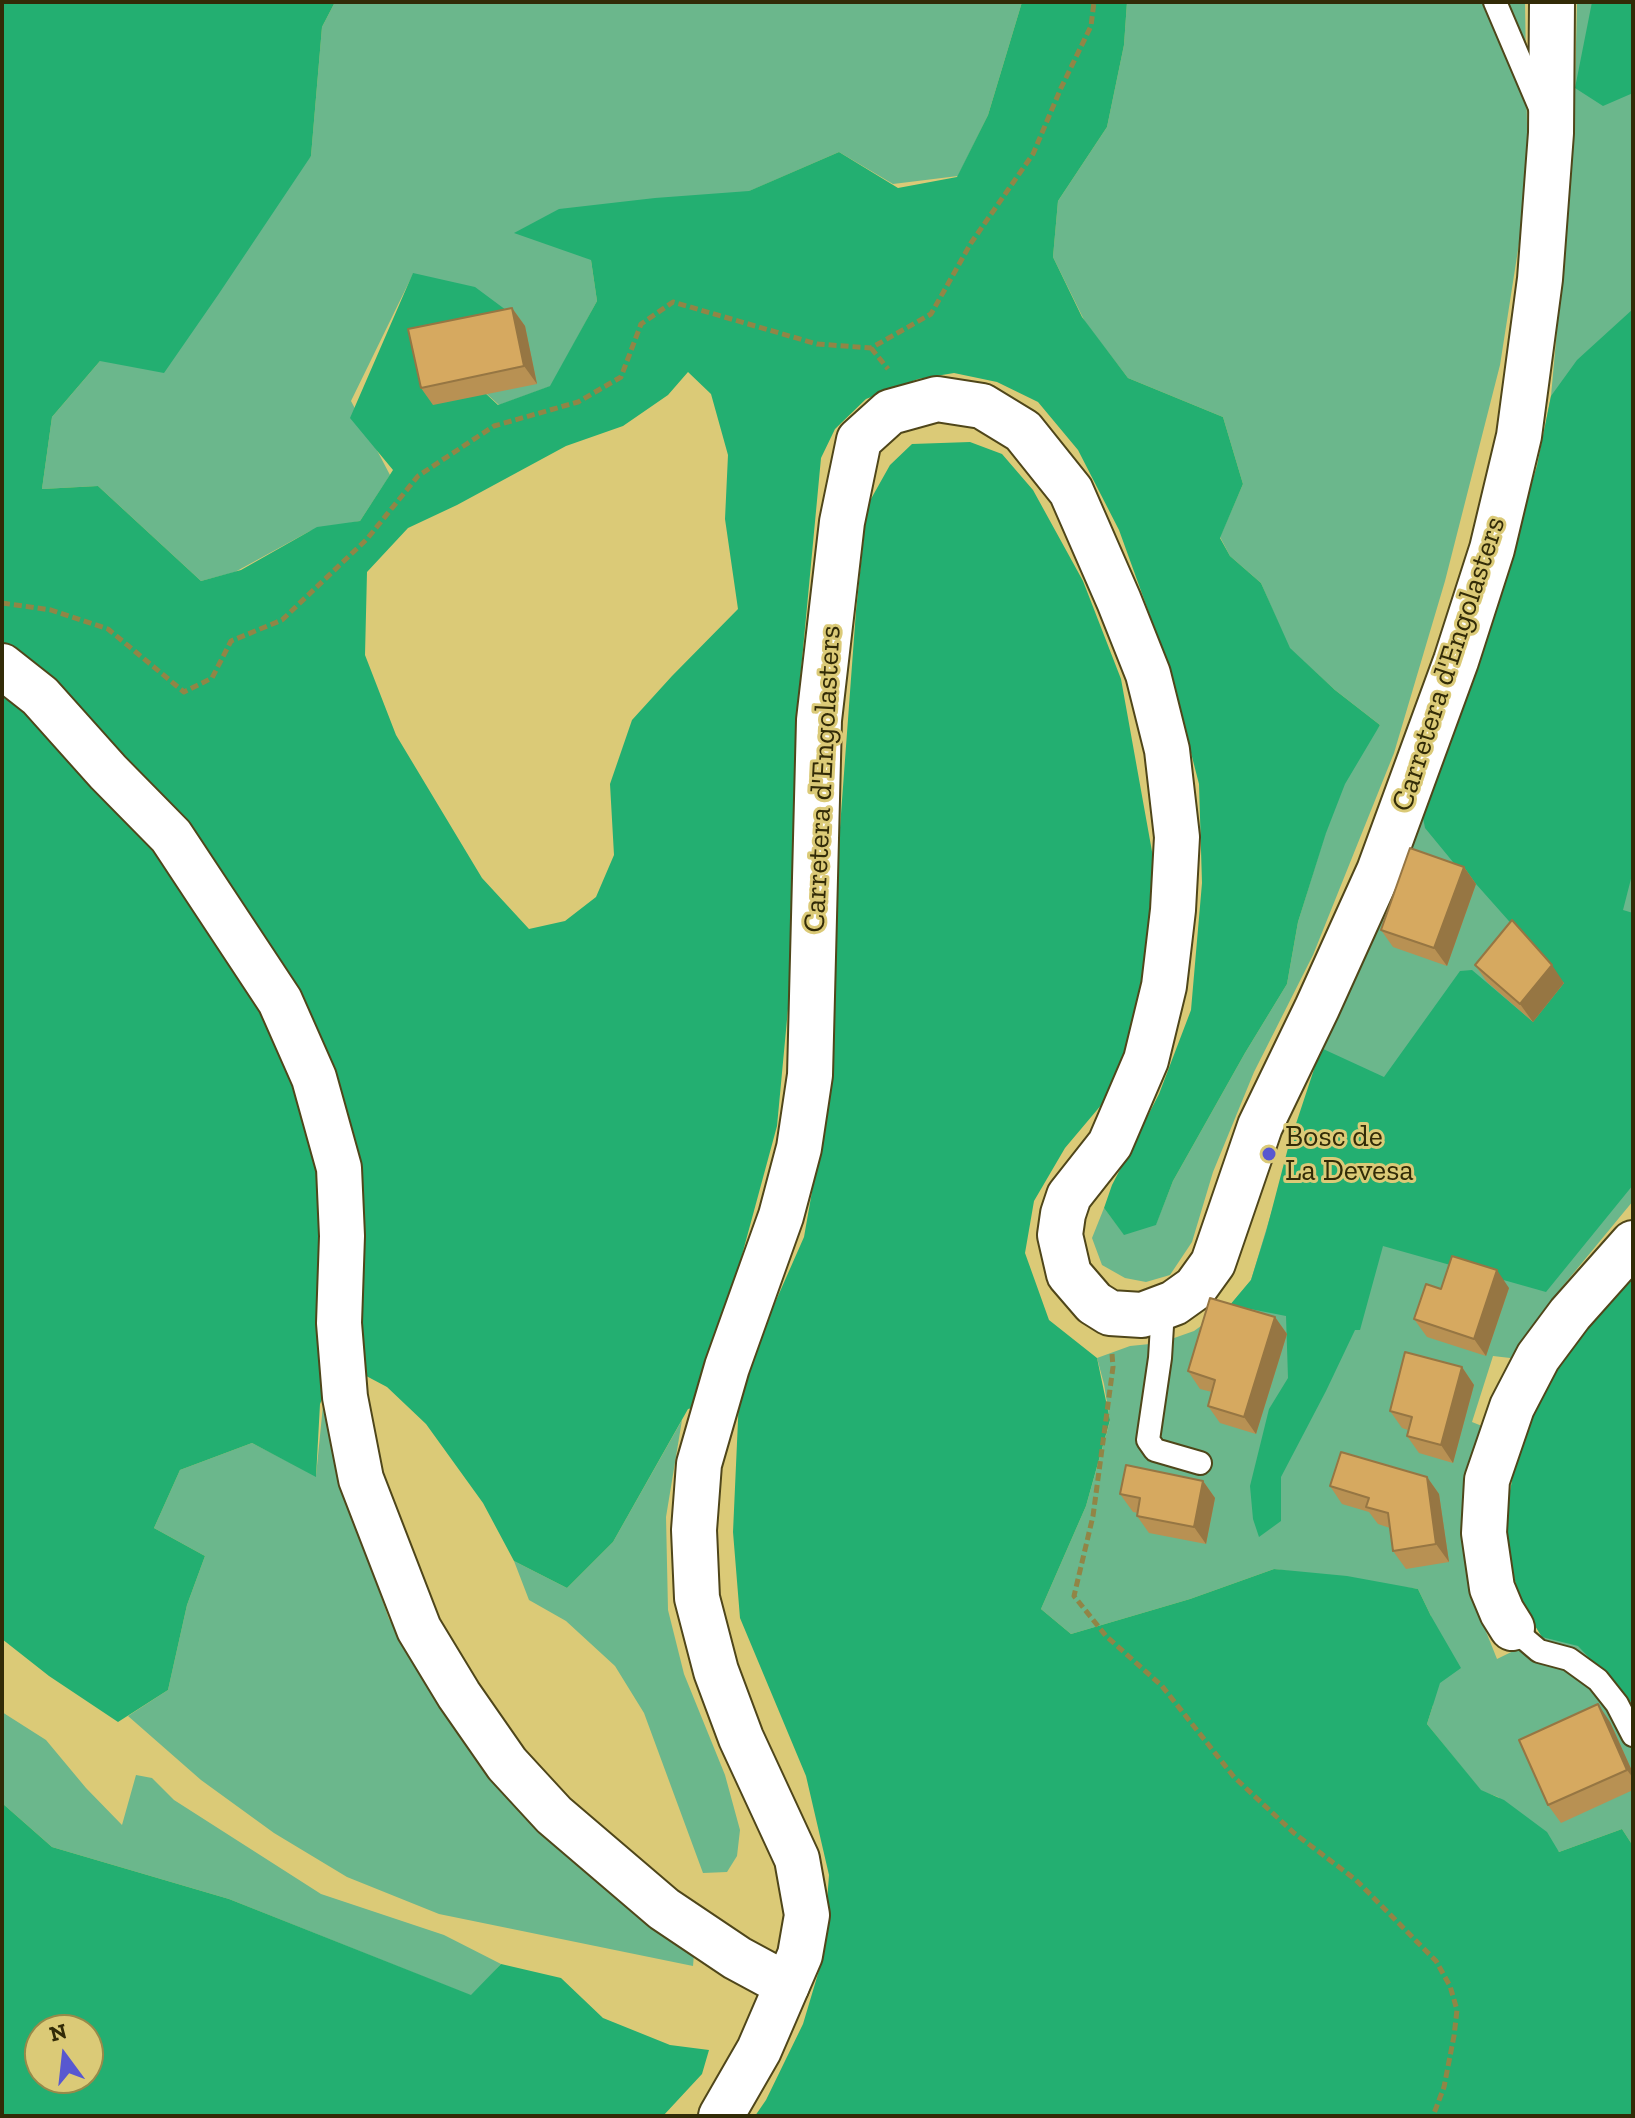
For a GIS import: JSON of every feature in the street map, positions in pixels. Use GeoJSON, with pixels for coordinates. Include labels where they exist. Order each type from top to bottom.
{"type":"FeatureCollection","features":[{"type":"Feature","properties":{"kind":"main road","name":"Carretera d'Engolasters"},"geometry":{"type":"LineString","coordinates":[[721,2116],[759,2050],[800,1955],[807,1915],[797,1859],[741,1738],[716,1671],[697,1598],[694,1530],[699,1464],[727,1367],[781,1216],[799,1148],[810,1075],[819,720],[842,522],[859,440],[890,412],[937,399],[982,406],[1023,431],[1071,491],[1148,674],[1167,750],[1177,837],[1164,986],[1146,1060],[1110,1144],[1069,1196],[1060,1235],[1069,1274],[1094,1303],[1110,1313],[1142,1315],[1174,1303],[1195,1288],[1213,1263],[1260,1126],[1379,871],[1456,661],[1492,549],[1519,436],[1540,279],[1551,133],[1552,2]]}},
{"type":"Feature","properties":{"kind":"main road"},"geometry":{"type":"LineString","coordinates":[[2,666],[40,696],[171,836],[280,1001],[314,1078],[339,1168],[342,1236],[340,1338],[345,1397],[361,1479],[419,1629],[459,1695],[507,1764],[554,1815],[664,1909],[737,1958],[787,1985]]}},
{"type":"Feature","properties":{"kind":"main road"},"geometry":{"type":"LineString","coordinates":[[1512,1628],[1492,1588],[1484,1533],[1487,1480],[1512,1407],[1538,1357],[1570,1314],[1633,1243]]}},
{"type":"Feature","properties":{"kind":"lane"},"geometry":{"type":"LineString","coordinates":[[1495,2],[1551,133]]}},
{"type":"Feature","properties":{"kind":"lane"},"geometry":{"type":"LineString","coordinates":[[1157,1309],[1162,1326],[1160,1358],[1148,1440],[1155,1450],[1200,1463]]}},
{"type":"Feature","properties":{"kind":"lane"},"geometry":{"type":"LineString","coordinates":[[1512,1628],[1539,1651],[1569,1659],[1598,1680],[1617,1704],[1633,1735]]}},
{"type":"Feature","properties":{"kind":"path"},"geometry":{"type":"LineString","coordinates":[[2,603],[51,610],[108,629],[184,692],[212,678],[231,641],[282,620],[367,539],[418,476],[494,426],[578,402],[621,377],[641,324],[673,302],[817,344],[871,348],[931,314],[971,243],[1033,154],[1091,26],[1094,2]]}},
{"type":"Feature","properties":{"kind":"path"},"geometry":{"type":"LineString","coordinates":[[1110,1313],[1113,1367],[1093,1516],[1074,1596],[1106,1636],[1162,1686],[1234,1777],[1294,1833],[1356,1880],[1436,1961],[1450,1986],[1457,2010],[1444,2087],[1433,2116]]}},
{"type":"Feature","properties":{"kind":"green space"},"geometry":{"type":"Polygon","coordinates":[[[2,2],[335,2],[322,27],[311,156],[218,295],[164,373],[100,361],[52,417],[42,489],[98,486],[201,581],[241,570],[317,527],[360,521],[393,470],[350,418],[413,273],[475,287],[510,313],[469,378],[498,405],[550,386],[597,301],[591,260],[514,233],[559,209],[749,191],[839,152],[898,188],[957,177],[988,115],[1022,2],[1127,2],[1124,45],[1107,127],[1058,201],[1053,257],[1082,317],[1128,378],[1223,417],[1243,484],[1220,538],[1230,556],[1261,583],[1290,648],[1335,690],[1380,725],[1345,784],[1326,833],[1298,922],[1287,984],[1173,1181],[1156,1225],[1124,1235],[1104,1208],[1112,1185],[1159,1094],[1191,1010],[1202,883],[1199,784],[1170,671],[1119,530],[1078,450],[1038,402],[997,382],[954,373],[918,379],[866,399],[835,429],[821,458],[797,713],[794,945],[777,1126],[726,1314],[767,1321],[804,1237],[832,1078],[835,895],[867,506],[890,465],[912,444],[970,442],[1002,454],[1033,490],[1083,581],[1121,679],[1153,857],[1144,997],[1113,1091],[1065,1148],[1034,1201],[1025,1253],[1049,1320],[1097,1358],[1110,1420],[1086,1506],[1041,1609],[1071,1634],[1190,1599],[1274,1569],[1347,1576],[1418,1589],[1461,1668],[1440,1683],[1427,1724],[1481,1790],[1504,1800],[1547,1832],[1559,1852],[1622,1829],[1633,1846],[1633,2116],[755,2116],[803,2024],[823,1957],[829,1875],[806,1776],[740,1618],[733,1532],[739,1398],[688,1409],[613,1542],[567,1588],[514,1561],[483,1503],[426,1424],[387,1387],[338,1361],[320,1404],[316,1477],[252,1443],[180,1470],[154,1528],[205,1556],[187,1605],[168,1690],[118,1722],[49,1676],[2,1639],[2,2]],[[688,372],[668,395],[623,426],[566,446],[408,528],[367,572],[365,655],[396,735],[482,878],[529,929],[565,921],[596,897],[614,855],[610,784],[632,720],[738,609],[725,519],[728,455],[711,394],[688,372]]]}},
{"type":"Feature","properties":{"kind":"green space"},"geometry":{"type":"Polygon","coordinates":[[[335,2],[1022,2],[988,115],[958,176],[893,184],[839,152],[591,260],[597,301],[551,386],[499,405],[469,378],[413,274],[351,401],[390,475],[360,521],[310,531],[235,572],[201,581],[98,486],[42,489],[52,417],[100,361],[311,156],[322,27],[335,2]]]}},
{"type":"Feature","properties":{"kind":"green space"},"geometry":{"type":"Polygon","coordinates":[[[1127,2],[1525,2],[1528,186],[1500,365],[1445,581],[1394,753],[1313,955],[1254,1072],[1213,1172],[1192,1242],[1170,1275],[1146,1282],[1125,1278],[1102,1265],[1092,1238],[1104,1208],[1124,1234],[1156,1224],[1173,1181],[1287,984],[1298,922],[1343,776],[1380,725],[1289,648],[1261,583],[1230,556],[1220,537],[1243,484],[1223,417],[1128,378],[1085,322],[1053,257],[1058,201],[1107,127],[1124,45],[1127,2]]]}},
{"type":"Feature","properties":{"kind":"green space"},"geometry":{"type":"Polygon","coordinates":[[[1577,2],[1633,2],[1633,1201],[1553,1298],[1519,1359],[1493,1356],[1472,1422],[1487,1428],[1473,1599],[1497,1659],[1542,1637],[1521,1603],[1633,1265],[1633,1846],[1622,1829],[1559,1852],[1498,1797],[1481,1791],[1427,1724],[1433,1705],[1431,1616],[1418,1589],[1274,1569],[1190,1599],[1071,1634],[1041,1609],[1086,1506],[1110,1421],[1097,1358],[1130,1346],[1160,1343],[1194,1331],[1230,1305],[1251,1280],[1321,1048],[1493,610],[1537,466],[1551,396],[1567,220],[1577,2]]]}},
{"type":"Feature","properties":{"kind":"green space"},"geometry":{"type":"Polygon","coordinates":[[[1592,2],[1633,2],[1633,93],[1603,106],[1575,88],[1592,2]]]}},
{"type":"Feature","properties":{"kind":"green space"},"geometry":{"type":"Polygon","coordinates":[[[1633,309],[1633,871],[1623,910],[1633,913],[1633,1185],[1546,1292],[1383,1246],[1360,1330],[1355,1330],[1281,1477],[1281,1521],[1259,1537],[1253,1519],[1250,1486],[1269,1409],[1288,1378],[1286,1316],[1230,1305],[1251,1280],[1288,1148],[1321,1048],[1384,1077],[1460,971],[1472,970],[1532,1021],[1564,983],[1453,862],[1425,828],[1422,813],[1493,610],[1537,466],[1551,396],[1577,360],[1633,309]]]}},
{"type":"Feature","properties":{"kind":"green space"},"geometry":{"type":"Polygon","coordinates":[[[1633,1265],[1633,1704],[1578,1646],[1542,1637],[1521,1603],[1508,1555],[1507,1506],[1519,1445],[1535,1402],[1570,1343],[1633,1265]]]}},
{"type":"Feature","properties":{"kind":"green space"},"geometry":{"type":"Polygon","coordinates":[[[324,1395],[345,1495],[389,1619],[455,1730],[516,1807],[694,1954],[693,1966],[439,1914],[347,1877],[274,1833],[201,1780],[128,1716],[168,1690],[187,1605],[205,1556],[154,1528],[180,1470],[252,1443],[316,1476],[324,1395]]]}},
{"type":"Feature","properties":{"kind":"green space"},"geometry":{"type":"Polygon","coordinates":[[[682,1420],[666,1517],[668,1610],[684,1674],[725,1775],[740,1830],[737,1856],[727,1872],[703,1873],[644,1713],[615,1666],[566,1621],[529,1600],[514,1561],[567,1588],[613,1542],[682,1420]]]}},
{"type":"Feature","properties":{"kind":"green space"},"geometry":{"type":"Polygon","coordinates":[[[2,1712],[46,1740],[122,1825],[136,1775],[152,1778],[174,1800],[321,1894],[444,1935],[501,1964],[472,1996],[229,1899],[52,1847],[2,1803],[2,1712]]]}},
{"type":"Feature","properties":{"kind":"green space"},"geometry":{"type":"Polygon","coordinates":[[[2,1803],[52,1847],[229,1899],[471,1995],[501,1964],[561,1978],[603,2018],[670,2045],[709,2050],[702,2074],[663,2116],[2,2116],[2,1803]]]}},
{"type":"Feature","properties":{"kind":"building"},"geometry":{"type":"Polygon","coordinates":[[[512,308],[524,366],[421,388],[408,329],[512,308]]]}},
{"type":"Feature","properties":{"kind":"building"},"geometry":{"type":"Polygon","coordinates":[[[1410,848],[1464,867],[1434,948],[1381,930],[1410,848]]]}},
{"type":"Feature","properties":{"kind":"building"},"geometry":{"type":"Polygon","coordinates":[[[1512,920],[1552,965],[1520,1004],[1475,965],[1512,920]]]}},
{"type":"Feature","properties":{"kind":"building"},"geometry":{"type":"Polygon","coordinates":[[[1452,1256],[1497,1270],[1474,1339],[1414,1319],[1426,1284],[1441,1289],[1452,1256]]]}},
{"type":"Feature","properties":{"kind":"building"},"geometry":{"type":"Polygon","coordinates":[[[1210,1298],[1275,1317],[1244,1417],[1208,1406],[1215,1380],[1188,1371],[1210,1298]]]}},
{"type":"Feature","properties":{"kind":"building"},"geometry":{"type":"Polygon","coordinates":[[[1405,1352],[1462,1367],[1441,1445],[1407,1436],[1412,1417],[1390,1411],[1405,1352]]]}},
{"type":"Feature","properties":{"kind":"building"},"geometry":{"type":"Polygon","coordinates":[[[1341,1452],[1427,1477],[1436,1544],[1393,1551],[1388,1513],[1366,1507],[1369,1498],[1330,1486],[1341,1452]]]}},
{"type":"Feature","properties":{"kind":"building"},"geometry":{"type":"Polygon","coordinates":[[[1126,1465],[1203,1481],[1194,1527],[1137,1516],[1140,1498],[1120,1494],[1126,1465]]]}},
{"type":"Feature","properties":{"kind":"building"},"geometry":{"type":"Polygon","coordinates":[[[1598,1704],[1627,1770],[1548,1805],[1519,1740],[1598,1704]]]}},
{"type":"Feature","properties":{"kind":"place","name":"Bosc de La Devesa"},"geometry":{"type":"Point","coordinates":[1269,1154]}}]}
